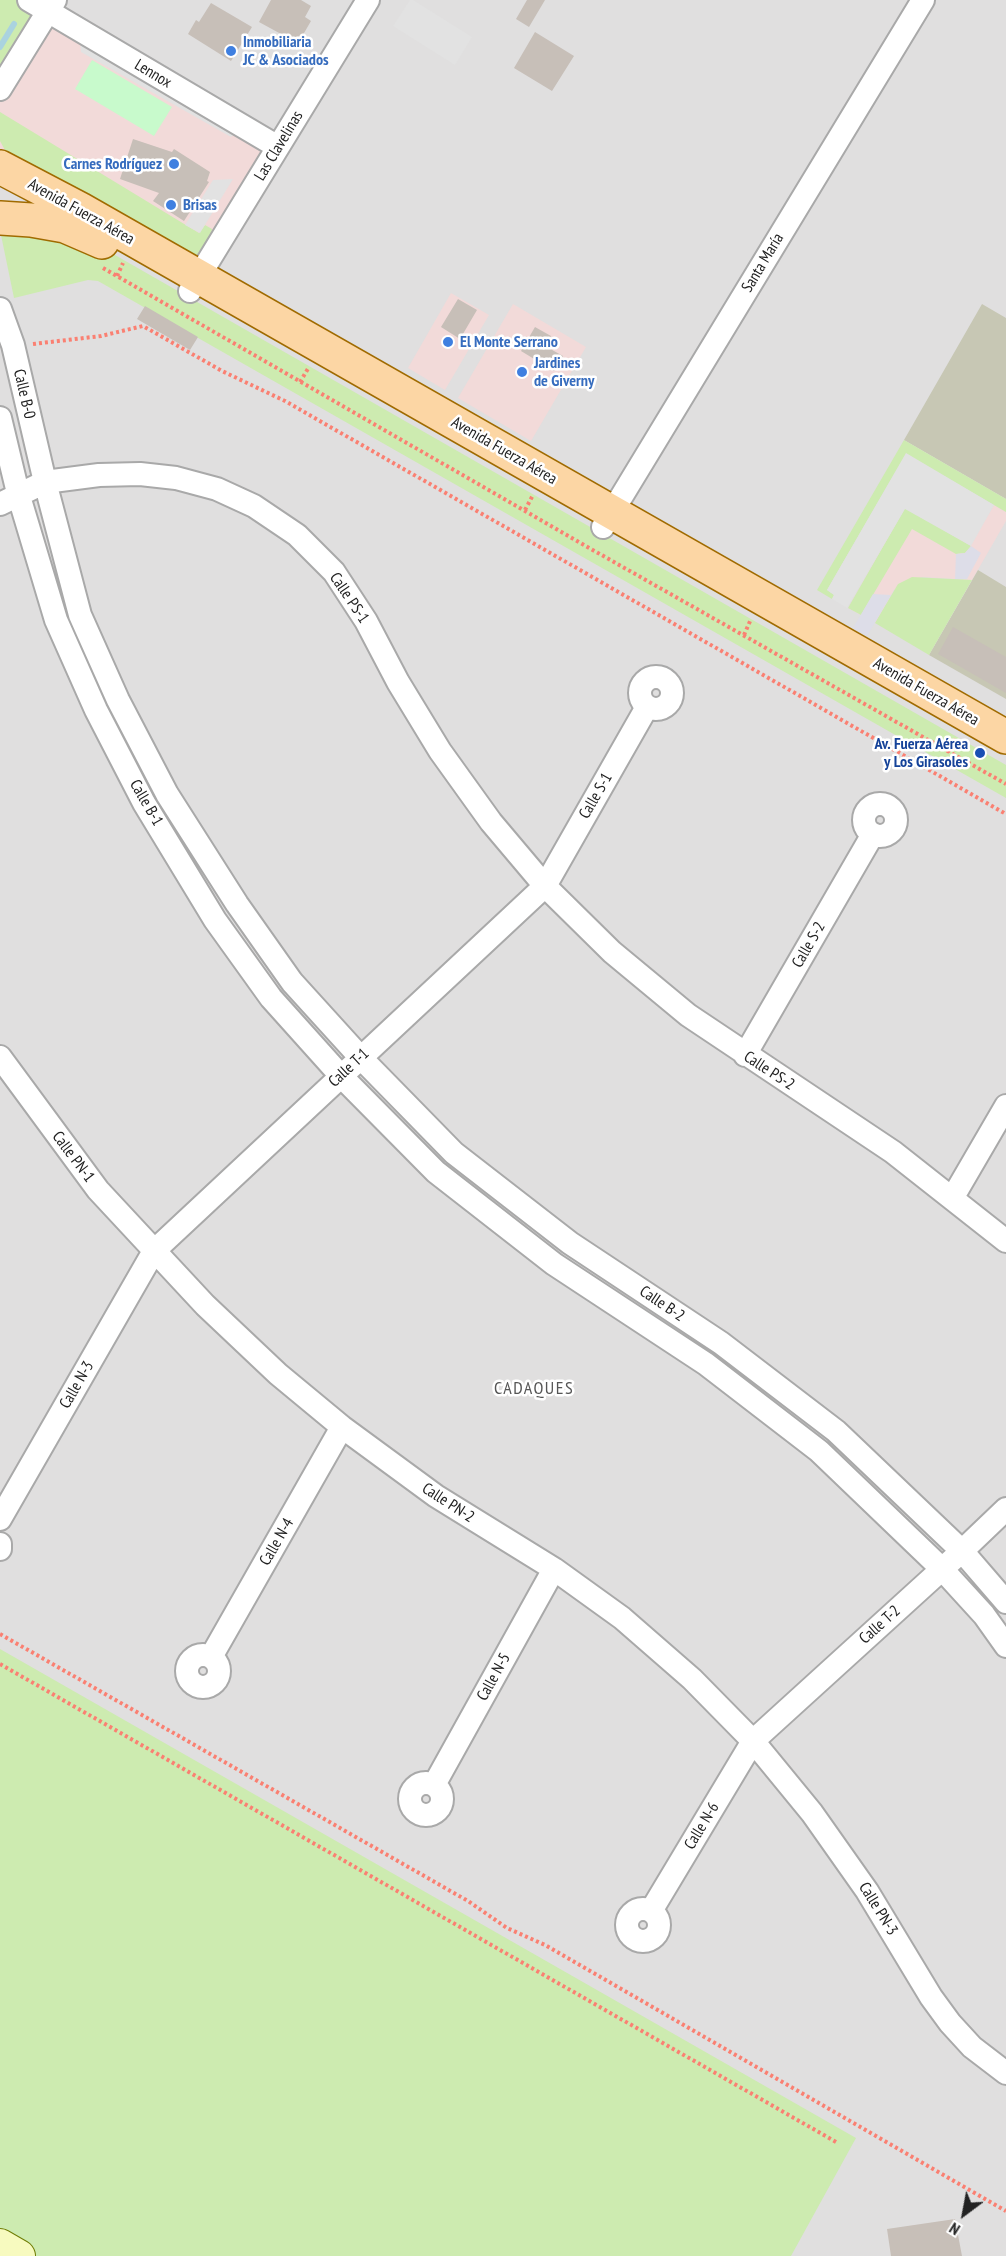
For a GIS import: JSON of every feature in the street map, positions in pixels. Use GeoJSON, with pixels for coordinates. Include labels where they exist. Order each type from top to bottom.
{"type":"FeatureCollection","features":[{"type":"Feature","properties":{"kind":"main road","name":"Avenida Fuerza Aérea"},"geometry":{"type":"LineString","coordinates":[[0,167],[80,209],[194,284],[607,520],[1006,737]]}},
{"type":"Feature","properties":{"kind":"main road","name":"Avenida Fuerza Aérea"},"geometry":{"type":"LineString","coordinates":[[0,218],[31,219],[65,226],[194,284],[306,372],[531,500],[607,520],[749,624],[954,742],[1006,757]]}},
{"type":"Feature","properties":{"kind":"main road"},"geometry":{"type":"LineString","coordinates":[[0,2245],[19,2256]]}},
{"type":"Feature","properties":{"kind":"street","name":"Lennox"},"geometry":{"type":"LineString","coordinates":[[28,0],[52,6],[278,147]]}},
{"type":"Feature","properties":{"kind":"street","name":"Las Clavelinas"},"geometry":{"type":"LineString","coordinates":[[194,284],[368,0]]}},
{"type":"Feature","properties":{"kind":"street","name":"Santa María"},"geometry":{"type":"LineString","coordinates":[[607,520],[923,0]]}},
{"type":"Feature","properties":{"kind":"street"},"geometry":{"type":"LineString","coordinates":[[0,89],[52,6]]}},
{"type":"Feature","properties":{"kind":"street","name":"Calle B-0"},"geometry":{"type":"LineString","coordinates":[[0,309],[13,345],[45,482]]}},
{"type":"Feature","properties":{"kind":"street","name":"Calle B-0"},"geometry":{"type":"LineString","coordinates":[[0,418],[9,499]]}},
{"type":"Feature","properties":{"kind":"street","name":"Calle PS-1"},"geometry":{"type":"LineString","coordinates":[[45,482],[99,475],[141,474],[176,478],[217,489],[254,506],[297,535],[334,572],[366,621],[398,682],[440,751],[491,822],[545,886]]}},
{"type":"Feature","properties":{"kind":"street"},"geometry":{"type":"LineString","coordinates":[[9,499],[45,482]]}},
{"type":"Feature","properties":{"kind":"street","name":"Calle B-1"},"geometry":{"type":"LineString","coordinates":[[45,482],[80,615],[118,700],[167,794],[237,904],[292,982],[361,1058]]}},
{"type":"Feature","properties":{"kind":"street","name":"Calle B-1"},"geometry":{"type":"LineString","coordinates":[[9,499],[56,620],[96,710],[144,803],[215,920],[271,998],[341,1076]]}},
{"type":"Feature","properties":{"kind":"street","name":"Calle S-1"},"geometry":{"type":"LineString","coordinates":[[545,886],[647,707]]}},
{"type":"Feature","properties":{"kind":"street"},"geometry":{"type":"LineString","coordinates":[[144,803],[167,794]]}},
{"type":"Feature","properties":{"kind":"street","name":"Calle S-2"},"geometry":{"type":"LineString","coordinates":[[745,1055],[873,834]]}},
{"type":"Feature","properties":{"kind":"street","name":"Calle PS-2"},"geometry":{"type":"LineString","coordinates":[[545,886],[612,952],[688,1015],[893,1152],[1006,1241]]}},
{"type":"Feature","properties":{"kind":"street","name":"Calle T-1"},"geometry":{"type":"LineString","coordinates":[[154,1251],[545,886]]}},
{"type":"Feature","properties":{"kind":"street","name":"Calle PN-1"},"geometry":{"type":"LineString","coordinates":[[0,1058],[98,1190],[154,1251]]}},
{"type":"Feature","properties":{"kind":"street","name":"Calle B-2"},"geometry":{"type":"LineString","coordinates":[[361,1058],[454,1153],[570,1243],[721,1343],[836,1431],[962,1551],[1006,1602]]}},
{"type":"Feature","properties":{"kind":"street","name":"Calle B-2"},"geometry":{"type":"LineString","coordinates":[[341,1076],[436,1172],[554,1264],[706,1364],[819,1451],[942,1569],[984,1615],[1006,1646]]}},
{"type":"Feature","properties":{"kind":"street"},"geometry":{"type":"LineString","coordinates":[[953,1197],[1006,1106]]}},
{"type":"Feature","properties":{"kind":"street","name":"Calle PN-2"},"geometry":{"type":"LineString","coordinates":[[154,1251],[205,1305],[278,1374],[342,1427],[436,1496],[554,1569],[622,1618],[692,1679],[753,1741]]}},
{"type":"Feature","properties":{"kind":"street","name":"Calle N-3"},"geometry":{"type":"LineString","coordinates":[[0,1518],[154,1251]]}},
{"type":"Feature","properties":{"kind":"street","name":"Calle N-4"},"geometry":{"type":"LineString","coordinates":[[211,1657],[342,1427]]}},
{"type":"Feature","properties":{"kind":"street","name":"Calle T-2"},"geometry":{"type":"LineString","coordinates":[[753,1741],[1006,1509]]}},
{"type":"Feature","properties":{"kind":"street","name":"Calle N-5"},"geometry":{"type":"LineString","coordinates":[[434,1785],[554,1569]]}},
{"type":"Feature","properties":{"kind":"street","name":"Calle N-6"},"geometry":{"type":"LineString","coordinates":[[651,1911],[753,1741]]}},
{"type":"Feature","properties":{"kind":"street","name":"Calle PN-3"},"geometry":{"type":"LineString","coordinates":[[753,1741],[812,1813],[867,1891],[950,2023],[972,2048],[1006,2073]]}},
{"type":"Feature","properties":{"kind":"path"},"geometry":{"type":"LineString","coordinates":[[100,266],[306,372],[749,624],[954,742],[1006,784]]}},
{"type":"Feature","properties":{"kind":"path"},"geometry":{"type":"LineString","coordinates":[[13,345],[101,336],[142,326],[222,371],[285,400],[1006,814]]}},
{"type":"Feature","properties":{"kind":"path"},"geometry":{"type":"LineString","coordinates":[[0,1634],[468,1901],[507,1928],[556,1951],[1006,2211]]}},
{"type":"Feature","properties":{"kind":"path"},"geometry":{"type":"LineString","coordinates":[[0,1664],[836,2142]]}},
{"type":"Feature","properties":{"kind":"shaded area"},"geometry":{"type":"Polygon","coordinates":[[[0,0],[1006,0],[1006,2256],[0,2256],[0,0]]]}},
{"type":"Feature","properties":{"kind":"shaded area"},"geometry":{"type":"Polygon","coordinates":[[[410,0],[472,37],[455,65],[393,26],[410,0]]]}},
{"type":"Feature","properties":{"kind":"shaded area"},"geometry":{"type":"Polygon","coordinates":[[[48,12],[278,147],[199,277],[0,167],[0,89],[48,12]]]}},
{"type":"Feature","properties":{"kind":"shaded area"},"geometry":{"type":"Polygon","coordinates":[[[80,40],[239,130],[231,137],[81,52],[80,40]]]}},
{"type":"Feature","properties":{"kind":"shaded area"},"geometry":{"type":"Polygon","coordinates":[[[233,179],[200,233],[185,225],[213,180],[233,179]]]}},
{"type":"Feature","properties":{"kind":"shaded area","name":"El Monte Serrano"},"geometry":{"type":"Polygon","coordinates":[[[451,293],[489,315],[445,390],[408,368],[451,293]]]}},
{"type":"Feature","properties":{"kind":"shaded area","name":"Jardines de Giverny"},"geometry":{"type":"Polygon","coordinates":[[[513,304],[586,347],[531,441],[458,398],[513,304]]]}},
{"type":"Feature","properties":{"kind":"shaded area"},"geometry":{"type":"Polygon","coordinates":[[[982,304],[1006,318],[1006,499],[904,440],[982,304]]]}},
{"type":"Feature","properties":{"kind":"shaded area"},"geometry":{"type":"Polygon","coordinates":[[[906,453],[994,505],[971,546],[905,509],[847,608],[832,599],[834,595],[827,590],[906,453]]]}},
{"type":"Feature","properties":{"kind":"shaded area"},"geometry":{"type":"Polygon","coordinates":[[[994,505],[1006,512],[1006,521],[972,580],[922,577],[894,590],[875,623],[848,608],[905,508],[970,546],[994,505]]]}},
{"type":"Feature","properties":{"kind":"shaded area"},"geometry":{"type":"Polygon","coordinates":[[[971,546],[981,553],[967,579],[955,579],[956,554],[965,553],[971,546]]]}},
{"type":"Feature","properties":{"kind":"shaded area"},"geometry":{"type":"Polygon","coordinates":[[[978,570],[1006,587],[1006,699],[929,655],[978,570]]]}},
{"type":"Feature","properties":{"kind":"shaded area"},"geometry":{"type":"Polygon","coordinates":[[[873,594],[891,595],[867,636],[853,628],[873,594]]]}},
{"type":"Feature","properties":{"kind":"green space"},"geometry":{"type":"Polygon","coordinates":[[[0,0],[55,0],[0,89],[0,0]]]}},
{"type":"Feature","properties":{"kind":"green space"},"geometry":{"type":"Polygon","coordinates":[[[92,60],[172,107],[154,136],[75,89],[92,60]]]}},
{"type":"Feature","properties":{"kind":"green space"},"geometry":{"type":"Polygon","coordinates":[[[0,112],[199,233],[205,225],[212,229],[211,236],[195,257],[22,164],[6,152],[0,141],[0,112]]]}},
{"type":"Feature","properties":{"kind":"green space"},"geometry":{"type":"Polygon","coordinates":[[[5,228],[101,247],[1006,765],[1006,798],[98,281],[88,280],[14,298],[1,235],[5,228]]]}},
{"type":"Feature","properties":{"kind":"green space"},"geometry":{"type":"Polygon","coordinates":[[[904,440],[1006,499],[1006,512],[906,454],[827,590],[834,595],[832,599],[817,590],[904,440]]]}},
{"type":"Feature","properties":{"kind":"green space"},"geometry":{"type":"Polygon","coordinates":[[[905,508],[971,546],[965,553],[956,554],[912,529],[861,615],[848,608],[905,508]]]}},
{"type":"Feature","properties":{"kind":"green space"},"geometry":{"type":"Polygon","coordinates":[[[912,577],[972,580],[929,655],[875,623],[898,584],[912,577]]]}},
{"type":"Feature","properties":{"kind":"green space"},"geometry":{"type":"Polygon","coordinates":[[[0,1649],[856,2138],[791,2256],[19,2256],[0,2245],[0,1649]]]}},
{"type":"Feature","properties":{"kind":"building"},"geometry":{"type":"Polygon","coordinates":[[[271,0],[301,0],[311,6],[305,17],[311,21],[300,40],[293,37],[292,40],[259,22],[271,0]]]}},
{"type":"Feature","properties":{"kind":"building"},"geometry":{"type":"Polygon","coordinates":[[[527,0],[545,0],[529,27],[516,19],[527,0]]]}},
{"type":"Feature","properties":{"kind":"building"},"geometry":{"type":"Polygon","coordinates":[[[211,3],[252,27],[231,61],[188,34],[196,20],[199,22],[211,3]]]}},
{"type":"Feature","properties":{"kind":"building"},"geometry":{"type":"Polygon","coordinates":[[[535,32],[574,56],[552,91],[514,68],[535,32]]]}},
{"type":"Feature","properties":{"kind":"building"},"geometry":{"type":"Polygon","coordinates":[[[133,139],[172,152],[174,149],[210,172],[207,181],[209,182],[184,221],[153,201],[159,193],[120,179],[133,139]]]}},
{"type":"Feature","properties":{"kind":"building"},"geometry":{"type":"Polygon","coordinates":[[[458,299],[477,310],[460,339],[441,327],[458,299]]]}},
{"type":"Feature","properties":{"kind":"building"},"geometry":{"type":"Polygon","coordinates":[[[145,306],[198,337],[190,350],[137,319],[145,306]]]}},
{"type":"Feature","properties":{"kind":"building"},"geometry":{"type":"Polygon","coordinates":[[[535,327],[551,336],[545,346],[563,356],[554,371],[521,351],[535,327]]]}},
{"type":"Feature","properties":{"kind":"building"},"geometry":{"type":"Polygon","coordinates":[[[953,627],[1006,657],[1006,693],[938,654],[953,627]]]}},
{"type":"Feature","properties":{"kind":"building"},"geometry":{"type":"Polygon","coordinates":[[[955,2219],[962,2256],[891,2256],[887,2229],[955,2219]]]}},
{"type":"Feature","properties":{"kind":"waterway"},"geometry":{"type":"LineString","coordinates":[[0,47],[14,24]]}},
{"type":"Feature","properties":{"kind":"place","name":"Inmobiliaria JC & Asociados"},"geometry":{"type":"Point","coordinates":[231,51]}},
{"type":"Feature","properties":{"kind":"place","name":"Carnes Rodríguez"},"geometry":{"type":"Point","coordinates":[174,164]}},
{"type":"Feature","properties":{"kind":"place","name":"Brisas"},"geometry":{"type":"Point","coordinates":[171,205]}},
{"type":"Feature","properties":{"kind":"place","name":"El Monte Serrano"},"geometry":{"type":"Point","coordinates":[448,342]}},
{"type":"Feature","properties":{"kind":"place","name":"Jardines de Giverny"},"geometry":{"type":"Point","coordinates":[522,372]}},
{"type":"Feature","properties":{"kind":"place","name":"Av. Fuerza Aérea y Los Girasoles"},"geometry":{"type":"Point","coordinates":[980,753]}},
{"type":"Feature","properties":{"kind":"district","name":"CADAQUES"},"geometry":{"type":"Point","coordinates":[534,1389]}}]}
